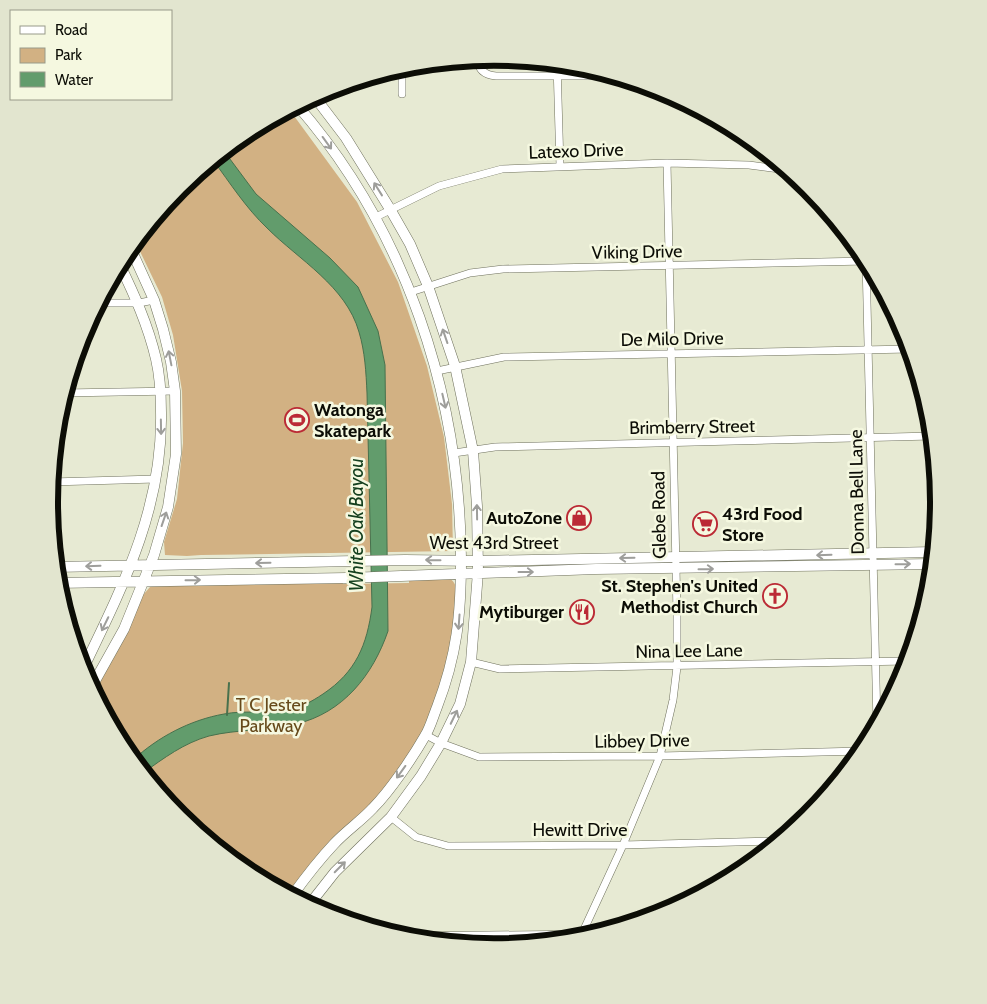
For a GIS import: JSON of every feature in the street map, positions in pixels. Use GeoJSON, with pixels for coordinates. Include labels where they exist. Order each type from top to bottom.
{"type":"FeatureCollection","features":[{"type":"Feature","properties":{"kind":"main road"},"geometry":{"type":"LineString","coordinates":[[314,899],[335,872],[391,817],[421,776],[441,743],[460,704],[471,662],[478,572],[477,506],[473,451],[455,366],[428,286],[410,244],[390,209],[346,138],[319,103]]}},
{"type":"Feature","properties":{"kind":"main road"},"geometry":{"type":"LineString","coordinates":[[296,891],[329,849],[374,807],[426,735],[445,686],[454,656],[458,628],[461,573],[461,534],[454,453],[437,371],[426,332],[411,292],[376,217],[339,159],[301,111]]}},
{"type":"Feature","properties":{"kind":"main road"},"geometry":{"type":"LineString","coordinates":[[96,680],[124,629],[151,565],[168,507],[176,454],[175,391],[171,362],[164,329],[154,300],[134,256]]}},
{"type":"Feature","properties":{"kind":"main road"},"geometry":{"type":"LineString","coordinates":[[87,658],[131,565],[150,508],[162,439],[161,391],[156,359],[139,303],[124,271]]}},
{"type":"Feature","properties":{"kind":"main road","name":"West 43rd Street"},"geometry":{"type":"LineString","coordinates":[[62,567],[405,560],[478,561],[675,558],[927,552]]}},
{"type":"Feature","properties":{"kind":"main road"},"geometry":{"type":"LineString","coordinates":[[774,556],[774,567]]}},
{"type":"Feature","properties":{"kind":"main road"},"geometry":{"type":"LineString","coordinates":[[596,559],[596,570]]}},
{"type":"Feature","properties":{"kind":"main road"},"geometry":{"type":"LineString","coordinates":[[545,560],[548,572]]}},
{"type":"Feature","properties":{"kind":"main road"},"geometry":{"type":"LineString","coordinates":[[291,563],[291,578]]}},
{"type":"Feature","properties":{"kind":"main road","name":"West 43rd Street"},"geometry":{"type":"LineString","coordinates":[[65,583],[347,578],[478,572],[925,564]]}},
{"type":"Feature","properties":{"kind":"street"},"geometry":{"type":"LineString","coordinates":[[479,67],[484,72],[496,76],[587,76]]}},
{"type":"Feature","properties":{"kind":"street"},"geometry":{"type":"LineString","coordinates":[[558,71],[560,166]]}},
{"type":"Feature","properties":{"kind":"street"},"geometry":{"type":"LineString","coordinates":[[402,76],[402,94]]}},
{"type":"Feature","properties":{"kind":"street","name":"Latexo Drive"},"geometry":{"type":"LineString","coordinates":[[376,217],[439,186],[502,169],[667,163],[749,165],[774,168]]}},
{"type":"Feature","properties":{"kind":"street","name":"Glebe Road"},"geometry":{"type":"LineString","coordinates":[[583,929],[623,845],[660,756],[673,700],[677,666],[667,163]]}},
{"type":"Feature","properties":{"kind":"street","name":"Viking Drive"},"geometry":{"type":"LineString","coordinates":[[411,292],[470,273],[503,269],[857,261]]}},
{"type":"Feature","properties":{"kind":"street","name":"Donna Bell Lane"},"geometry":{"type":"LineString","coordinates":[[867,277],[877,710]]}},
{"type":"Feature","properties":{"kind":"street"},"geometry":{"type":"LineString","coordinates":[[105,304],[139,303],[154,300]]}},
{"type":"Feature","properties":{"kind":"street","name":"De Milo Drive"},"geometry":{"type":"LineString","coordinates":[[437,371],[504,357],[901,349]]}},
{"type":"Feature","properties":{"kind":"street"},"geometry":{"type":"LineString","coordinates":[[71,393],[175,391]]}},
{"type":"Feature","properties":{"kind":"street","name":"Brimberry Street"},"geometry":{"type":"LineString","coordinates":[[454,453],[495,447],[924,436]]}},
{"type":"Feature","properties":{"kind":"street"},"geometry":{"type":"LineString","coordinates":[[58,482],[156,479]]}},
{"type":"Feature","properties":{"kind":"street","name":"Nina Lee Lane"},"geometry":{"type":"LineString","coordinates":[[471,662],[500,669],[899,661]]}},
{"type":"Feature","properties":{"kind":"street","name":"Libbey Drive"},"geometry":{"type":"LineString","coordinates":[[426,735],[441,743],[479,757],[660,756],[851,751]]}},
{"type":"Feature","properties":{"kind":"street","name":"Hewitt Drive"},"geometry":{"type":"LineString","coordinates":[[391,817],[416,837],[448,846],[623,845],[767,841]]}},
{"type":"Feature","properties":{"kind":"street"},"geometry":{"type":"LineString","coordinates":[[456,936],[531,936]]}},
{"type":"Feature","properties":{"kind":"green space"},"geometry":{"type":"Polygon","coordinates":[[[293,115],[357,202],[398,282],[427,366],[444,437],[452,504],[453,551],[165,555],[164,542],[177,499],[183,443],[182,391],[173,335],[162,297],[139,249],[166,215],[206,174],[251,139],[293,115]]]}},
{"type":"Feature","properties":{"kind":"green space","name":"T C Jester Parkway"},"geometry":{"type":"Polygon","coordinates":[[[449,578],[456,586],[456,609],[449,651],[437,697],[418,740],[391,781],[294,890],[251,865],[206,830],[185,810],[131,744],[97,683],[143,595],[154,585],[342,581],[343,584],[409,583],[409,579],[449,578]]]}},
{"type":"Feature","properties":{"kind":"water"},"geometry":{"type":"Polygon","coordinates":[[[228,156],[256,194],[330,258],[358,287],[378,331],[385,365],[388,631],[374,663],[365,677],[354,690],[328,711],[313,719],[296,724],[209,736],[174,751],[149,769],[139,755],[164,737],[187,725],[199,720],[232,713],[285,711],[314,700],[323,694],[334,686],[352,667],[363,645],[370,621],[372,607],[367,393],[366,370],[359,332],[353,316],[333,287],[267,228],[238,195],[217,165],[228,156]]]}},
{"type":"Feature","properties":{"kind":"waterway"},"geometry":{"type":"LineString","coordinates":[[227,715],[229,683]]}},
{"type":"Feature","properties":{"kind":"place","name":"Watonga Skatepark"},"geometry":{"type":"Point","coordinates":[297,420]}},
{"type":"Feature","properties":{"kind":"place","name":"AutoZone"},"geometry":{"type":"Point","coordinates":[579,518]}},
{"type":"Feature","properties":{"kind":"place","name":"43rd Food Store"},"geometry":{"type":"Point","coordinates":[705,524]}},
{"type":"Feature","properties":{"kind":"place","name":"St. Stephen's United Methodist Church"},"geometry":{"type":"Point","coordinates":[775,596]}},
{"type":"Feature","properties":{"kind":"place","name":"Mytiburger"},"geometry":{"type":"Point","coordinates":[582,612]}},
{"type":"Feature","properties":{"kind":"water label","name":"White Oak Bayou"},"geometry":{"type":"Point","coordinates":[356,525]}}]}
